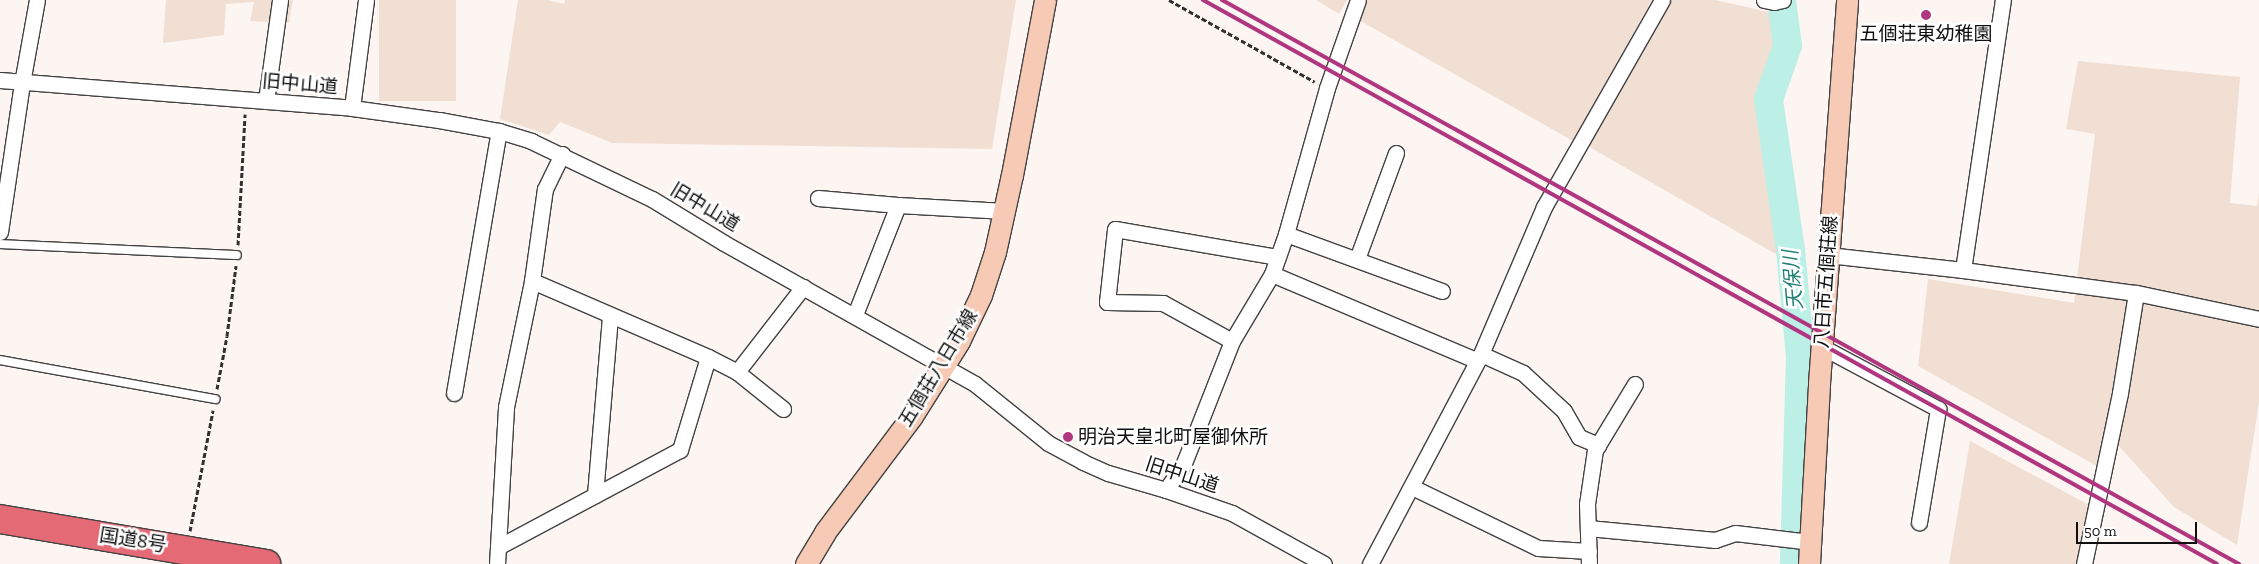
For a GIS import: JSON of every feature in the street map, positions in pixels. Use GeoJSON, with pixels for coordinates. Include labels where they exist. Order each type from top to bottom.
{"type":"FeatureCollection","features":[{"type":"Feature","properties":{"kind":"highway","name":"国道8号"},"geometry":{"type":"LineString","coordinates":[[0,519],[186,556],[266,564]]}},
{"type":"Feature","properties":{"kind":"main road","name":"五個荘八日市線"},"geometry":{"type":"LineString","coordinates":[[806,564],[825,532],[912,416],[959,340],[981,295],[995,252],[1005,211],[1045,0]]}},
{"type":"Feature","properties":{"kind":"main road","name":"八日市五個荘線"},"geometry":{"type":"LineString","coordinates":[[1810,564],[1828,255],[1847,0]]}},
{"type":"Feature","properties":{"kind":"street"},"geometry":{"type":"LineString","coordinates":[[0,232],[22,83],[37,0]]}},
{"type":"Feature","properties":{"kind":"street"},"geometry":{"type":"LineString","coordinates":[[266,101],[280,0]]}},
{"type":"Feature","properties":{"kind":"street"},"geometry":{"type":"LineString","coordinates":[[352,108],[366,0]]}},
{"type":"Feature","properties":{"kind":"street"},"geometry":{"type":"LineString","coordinates":[[1166,490],[1184,463],[1232,341],[1272,274],[1286,234],[1327,88],[1358,0]]}},
{"type":"Feature","properties":{"kind":"street"},"geometry":{"type":"LineString","coordinates":[[1370,564],[1479,357],[1544,207],[1662,0]]}},
{"type":"Feature","properties":{"kind":"street"},"geometry":{"type":"LineString","coordinates":[[1764,0],[1774,2],[1783,0]]}},
{"type":"Feature","properties":{"kind":"street"},"geometry":{"type":"LineString","coordinates":[[1964,270],[2003,0]]}},
{"type":"Feature","properties":{"kind":"street","name":"旧中山道"},"geometry":{"type":"LineString","coordinates":[[0,80],[352,108],[439,120],[499,131],[562,154],[652,199],[855,315],[942,368],[975,384],[1048,443],[1108,474],[1166,490],[1232,513],[1324,564]]}},
{"type":"Feature","properties":{"kind":"street"},"geometry":{"type":"LineString","coordinates":[[454,393],[499,131]]}},
{"type":"Feature","properties":{"kind":"street"},"geometry":{"type":"LineString","coordinates":[[1357,259],[1396,153]]}},
{"type":"Feature","properties":{"kind":"street"},"geometry":{"type":"LineString","coordinates":[[497,564],[506,407],[532,281],[545,189],[562,154]]}},
{"type":"Feature","properties":{"kind":"street"},"geometry":{"type":"LineString","coordinates":[[818,198],[1005,211]]}},
{"type":"Feature","properties":{"kind":"street"},"geometry":{"type":"LineString","coordinates":[[855,315],[898,205]]}},
{"type":"Feature","properties":{"kind":"street"},"geometry":{"type":"LineString","coordinates":[[1232,341],[1163,303],[1107,302],[1115,228],[1277,257]]}},
{"type":"Feature","properties":{"kind":"street"},"geometry":{"type":"LineString","coordinates":[[1286,234],[1442,291]]}},
{"type":"Feature","properties":{"kind":"street"},"geometry":{"type":"LineString","coordinates":[[1828,255],[1964,270],[2136,293],[2259,319]]}},
{"type":"Feature","properties":{"kind":"street"},"geometry":{"type":"LineString","coordinates":[[1272,274],[1523,373],[1564,411],[1579,437],[1598,444]]}},
{"type":"Feature","properties":{"kind":"street"},"geometry":{"type":"LineString","coordinates":[[532,281],[708,357],[737,372],[783,409]]}},
{"type":"Feature","properties":{"kind":"street"},"geometry":{"type":"LineString","coordinates":[[737,372],[803,287]]}},
{"type":"Feature","properties":{"kind":"street"},"geometry":{"type":"LineString","coordinates":[[2084,564],[2120,393],[2136,293]]}},
{"type":"Feature","properties":{"kind":"street"},"geometry":{"type":"LineString","coordinates":[[595,495],[610,316]]}},
{"type":"Feature","properties":{"kind":"street"},"geometry":{"type":"LineString","coordinates":[[1822,347],[1938,409],[1919,522]]}},
{"type":"Feature","properties":{"kind":"street"},"geometry":{"type":"LineString","coordinates":[[498,547],[680,450],[708,357]]}},
{"type":"Feature","properties":{"kind":"street"},"geometry":{"type":"LineString","coordinates":[[1412,487],[1538,548],[1589,557],[1587,504],[1595,450],[1635,384]]}},
{"type":"Feature","properties":{"kind":"street"},"geometry":{"type":"LineString","coordinates":[[1588,528],[1715,540],[1736,533],[1811,542]]}},
{"type":"Feature","properties":{"kind":"lane"},"geometry":{"type":"LineString","coordinates":[[0,244],[237,255]]}},
{"type":"Feature","properties":{"kind":"lane"},"geometry":{"type":"LineString","coordinates":[[0,360],[215,399]]}},
{"type":"Feature","properties":{"kind":"path"},"geometry":{"type":"LineString","coordinates":[[1169,0],[1327,88]]}},
{"type":"Feature","properties":{"kind":"path"},"geometry":{"type":"LineString","coordinates":[[186,556],[227,336],[237,255],[246,100]]}},
{"type":"Feature","properties":{"kind":"shaded area"},"geometry":{"type":"Polygon","coordinates":[[[166,0],[293,0],[289,23],[250,21],[254,2],[226,4],[224,35],[163,43],[166,0]]]}},
{"type":"Feature","properties":{"kind":"shaded area"},"geometry":{"type":"Polygon","coordinates":[[[379,0],[456,0],[456,101],[379,101],[379,0]]]}},
{"type":"Feature","properties":{"kind":"shaded area"},"geometry":{"type":"Polygon","coordinates":[[[518,0],[548,0],[564,4],[565,0],[1016,0],[992,149],[612,143],[560,122],[549,135],[500,119],[518,0]]]}},
{"type":"Feature","properties":{"kind":"shaded area"},"geometry":{"type":"Polygon","coordinates":[[[1316,0],[1347,0],[1339,14],[1316,0]]]}},
{"type":"Feature","properties":{"kind":"shaded area"},"geometry":{"type":"Polygon","coordinates":[[[1367,0],[1652,0],[1573,141],[1357,19],[1367,0]]]}},
{"type":"Feature","properties":{"kind":"shaded area"},"geometry":{"type":"Polygon","coordinates":[[[1672,0],[1715,0],[1769,12],[1785,52],[1760,97],[1781,257],[1586,145],[1672,0]]]}},
{"type":"Feature","properties":{"kind":"shaded area"},"geometry":{"type":"Polygon","coordinates":[[[2078,61],[2240,77],[2230,203],[2257,206],[2259,192],[2259,402],[2237,545],[2174,507],[2117,444],[2111,474],[1918,366],[1928,279],[2074,303],[2095,134],[2066,129],[2078,61]]]}},
{"type":"Feature","properties":{"kind":"shaded area"},"geometry":{"type":"Polygon","coordinates":[[[1970,441],[2091,506],[2079,564],[1949,564],[1970,441]]]}},
{"type":"Feature","properties":{"kind":"waterway","name":"天保川"},"geometry":{"type":"LineString","coordinates":[[1781,0],[1787,45],[1768,99],[1790,249],[1800,356],[1794,564]]}},
{"type":"Feature","properties":{"kind":"railway"},"geometry":{"type":"LineString","coordinates":[[1203,0],[2217,564]]}},
{"type":"Feature","properties":{"kind":"railway"},"geometry":{"type":"LineString","coordinates":[[1222,0],[2239,564]]}},
{"type":"Feature","properties":{"kind":"place","name":"五個荘東幼稚園"},"geometry":{"type":"Point","coordinates":[1926,15]}},
{"type":"Feature","properties":{"kind":"place","name":"明治天皇北町屋御休所"},"geometry":{"type":"Point","coordinates":[1068,437]}}]}
